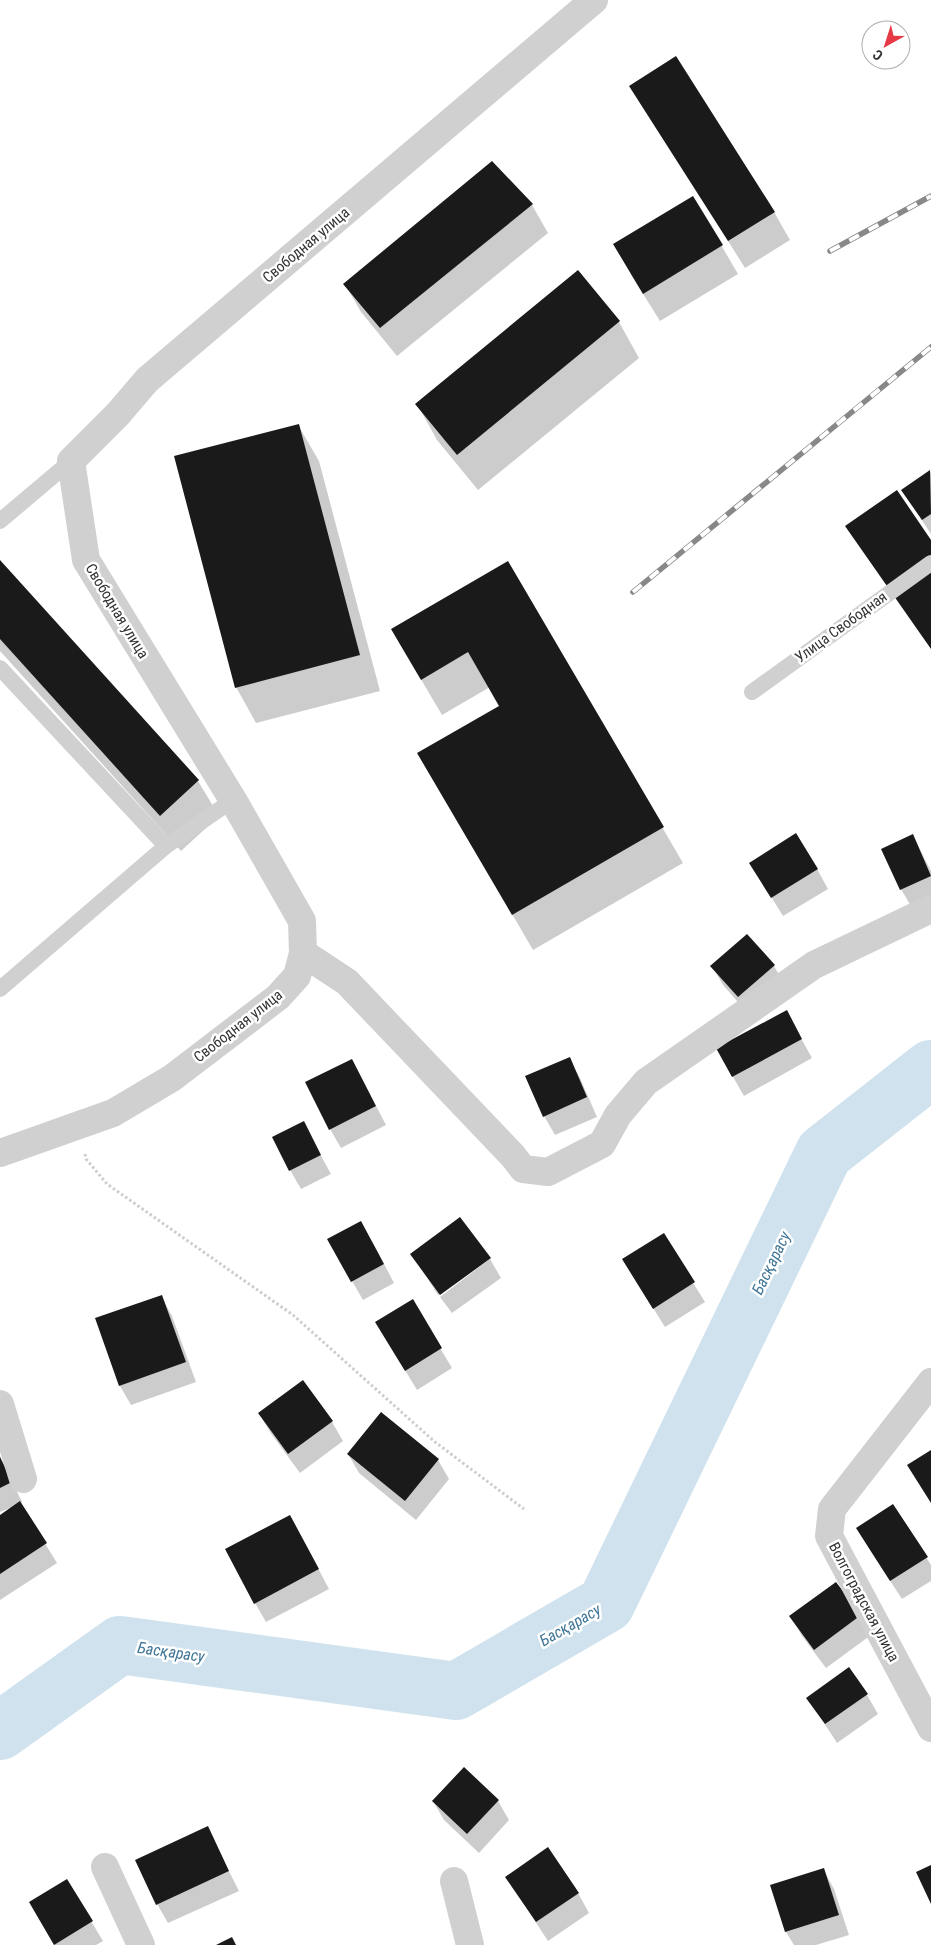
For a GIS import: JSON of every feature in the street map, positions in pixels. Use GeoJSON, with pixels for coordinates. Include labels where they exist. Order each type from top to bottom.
{"type":"FeatureCollection","features":[{"type":"Feature","properties":{"kind":"street","name":"Свободная улица"},"geometry":{"type":"LineString","coordinates":[[0,1153],[113,1113],[172,1078],[278,997],[298,976],[303,953],[302,921],[233,800],[86,560],[71,461],[118,414],[147,380],[594,0]]}},
{"type":"Feature","properties":{"kind":"street"},"geometry":{"type":"LineString","coordinates":[[303,953],[347,982],[513,1156],[523,1169],[548,1172],[602,1144],[618,1115],[646,1082],[814,965],[931,909]]}},
{"type":"Feature","properties":{"kind":"street","name":"Волгоградская улица"},"geometry":{"type":"LineString","coordinates":[[931,1382],[832,1509],[829,1536],[931,1728]]}},
{"type":"Feature","properties":{"kind":"street"},"geometry":{"type":"LineString","coordinates":[[0,1404],[23,1479]]}},
{"type":"Feature","properties":{"kind":"street"},"geometry":{"type":"LineString","coordinates":[[104,1868],[141,1945]]}},
{"type":"Feature","properties":{"kind":"street"},"geometry":{"type":"LineString","coordinates":[[454,1881],[470,1945]]}},
{"type":"Feature","properties":{"kind":"lane"},"geometry":{"type":"LineString","coordinates":[[4,511],[71,461]]}},
{"type":"Feature","properties":{"kind":"lane","name":"Улица Свободная"},"geometry":{"type":"LineString","coordinates":[[752,692],[931,563]]}},
{"type":"Feature","properties":{"kind":"lane"},"geometry":{"type":"LineString","coordinates":[[0,668],[166,846]]}},
{"type":"Feature","properties":{"kind":"lane"},"geometry":{"type":"LineString","coordinates":[[0,989],[166,846],[233,800]]}},
{"type":"Feature","properties":{"kind":"path"},"geometry":{"type":"LineString","coordinates":[[79,1125],[86,1159],[107,1184],[293,1315],[435,1442],[524,1509]]}},
{"type":"Feature","properties":{"kind":"building"},"geometry":{"type":"Polygon","coordinates":[[[676,56],[775,212],[728,241],[629,86],[676,56]]]}},
{"type":"Feature","properties":{"kind":"building"},"geometry":{"type":"Polygon","coordinates":[[[492,161],[533,204],[380,328],[343,284],[492,161]]]}},
{"type":"Feature","properties":{"kind":"building"},"geometry":{"type":"Polygon","coordinates":[[[693,196],[723,245],[643,294],[613,244],[693,196]]]}},
{"type":"Feature","properties":{"kind":"building"},"geometry":{"type":"Polygon","coordinates":[[[578,270],[620,321],[457,455],[415,404],[578,270]]]}},
{"type":"Feature","properties":{"kind":"building"},"geometry":{"type":"Polygon","coordinates":[[[299,424],[360,655],[235,688],[174,456],[299,424]]]}},
{"type":"Feature","properties":{"kind":"building"},"geometry":{"type":"Polygon","coordinates":[[[930,470],[931,514],[922,520],[901,490],[930,470]]]}},
{"type":"Feature","properties":{"kind":"building"},"geometry":{"type":"Polygon","coordinates":[[[897,490],[931,540],[931,649],[845,526],[897,490]]]}},
{"type":"Feature","properties":{"kind":"building"},"geometry":{"type":"Polygon","coordinates":[[[0,560],[199,780],[160,816],[0,639],[0,560]]]}},
{"type":"Feature","properties":{"kind":"building"},"geometry":{"type":"Polygon","coordinates":[[[508,561],[664,827],[512,915],[417,753],[499,706],[468,652],[421,680],[391,629],[508,561]]]}},
{"type":"Feature","properties":{"kind":"building"},"geometry":{"type":"Polygon","coordinates":[[[796,833],[818,869],[771,898],[749,863],[796,833]]]}},
{"type":"Feature","properties":{"kind":"building"},"geometry":{"type":"Polygon","coordinates":[[[913,834],[931,876],[900,890],[881,849],[913,834]]]}},
{"type":"Feature","properties":{"kind":"building"},"geometry":{"type":"Polygon","coordinates":[[[747,934],[775,965],[738,997],[710,966],[747,934]]]}},
{"type":"Feature","properties":{"kind":"building"},"geometry":{"type":"Polygon","coordinates":[[[787,1010],[802,1039],[732,1077],[716,1048],[787,1010]]]}},
{"type":"Feature","properties":{"kind":"building"},"geometry":{"type":"Polygon","coordinates":[[[570,1057],[587,1097],[543,1117],[525,1076],[570,1057]]]}},
{"type":"Feature","properties":{"kind":"building"},"geometry":{"type":"Polygon","coordinates":[[[352,1059],[376,1106],[329,1130],[305,1082],[352,1059]]]}},
{"type":"Feature","properties":{"kind":"building"},"geometry":{"type":"Polygon","coordinates":[[[304,1121],[321,1155],[289,1171],[272,1137],[304,1121]]]}},
{"type":"Feature","properties":{"kind":"building"},"geometry":{"type":"Polygon","coordinates":[[[460,1217],[491,1258],[440,1295],[410,1254],[460,1217]]]}},
{"type":"Feature","properties":{"kind":"building"},"geometry":{"type":"Polygon","coordinates":[[[361,1221],[384,1264],[351,1282],[327,1239],[361,1221]]]}},
{"type":"Feature","properties":{"kind":"building"},"geometry":{"type":"Polygon","coordinates":[[[664,1233],[695,1282],[653,1309],[622,1259],[664,1233]]]}},
{"type":"Feature","properties":{"kind":"building"},"geometry":{"type":"Polygon","coordinates":[[[162,1295],[186,1362],[119,1386],[95,1318],[162,1295]]]}},
{"type":"Feature","properties":{"kind":"building"},"geometry":{"type":"Polygon","coordinates":[[[413,1299],[442,1348],[405,1371],[375,1322],[413,1299]]]}},
{"type":"Feature","properties":{"kind":"building"},"geometry":{"type":"Polygon","coordinates":[[[303,1380],[333,1421],[288,1454],[258,1413],[303,1380]]]}},
{"type":"Feature","properties":{"kind":"building"},"geometry":{"type":"Polygon","coordinates":[[[381,1412],[439,1459],[405,1501],[347,1454],[381,1412]]]}},
{"type":"Feature","properties":{"kind":"building"},"geometry":{"type":"Polygon","coordinates":[[[931,1450],[931,1503],[907,1465],[931,1450]]]}},
{"type":"Feature","properties":{"kind":"building"},"geometry":{"type":"Polygon","coordinates":[[[0,1457],[12,1482],[0,1488],[0,1457]]]}},
{"type":"Feature","properties":{"kind":"building"},"geometry":{"type":"Polygon","coordinates":[[[20,1501],[47,1543],[0,1574],[0,1515],[20,1501]]]}},
{"type":"Feature","properties":{"kind":"building"},"geometry":{"type":"Polygon","coordinates":[[[893,1504],[928,1557],[890,1581],[856,1528],[893,1504]]]}},
{"type":"Feature","properties":{"kind":"building"},"geometry":{"type":"Polygon","coordinates":[[[290,1515],[319,1569],[254,1604],[225,1549],[290,1515]]]}},
{"type":"Feature","properties":{"kind":"building"},"geometry":{"type":"Polygon","coordinates":[[[836,1582],[861,1615],[814,1650],[789,1616],[836,1582]]]}},
{"type":"Feature","properties":{"kind":"building"},"geometry":{"type":"Polygon","coordinates":[[[849,1667],[868,1694],[825,1724],[806,1698],[849,1667]]]}},
{"type":"Feature","properties":{"kind":"building"},"geometry":{"type":"Polygon","coordinates":[[[464,1767],[499,1800],[467,1834],[432,1801],[464,1767]]]}},
{"type":"Feature","properties":{"kind":"building"},"geometry":{"type":"Polygon","coordinates":[[[208,1826],[229,1871],[156,1905],[135,1860],[208,1826]]]}},
{"type":"Feature","properties":{"kind":"building"},"geometry":{"type":"Polygon","coordinates":[[[548,1847],[579,1893],[536,1922],[505,1877],[548,1847]]]}},
{"type":"Feature","properties":{"kind":"building"},"geometry":{"type":"Polygon","coordinates":[[[931,1865],[931,1904],[916,1872],[931,1865]]]}},
{"type":"Feature","properties":{"kind":"building"},"geometry":{"type":"Polygon","coordinates":[[[824,1868],[839,1915],[785,1932],[770,1885],[824,1868]]]}},
{"type":"Feature","properties":{"kind":"building"},"geometry":{"type":"Polygon","coordinates":[[[67,1879],[93,1921],[54,1945],[29,1902],[67,1879]]]}},
{"type":"Feature","properties":{"kind":"building"},"geometry":{"type":"Polygon","coordinates":[[[232,1937],[236,1945],[216,1945],[232,1937]]]}},
{"type":"Feature","properties":{"kind":"waterway","name":"Басқарасу"},"geometry":{"type":"LineString","coordinates":[[0,1731],[120,1645],[456,1691],[606,1604],[824,1153],[931,1069]]}},
{"type":"Feature","properties":{"kind":"railway"},"geometry":{"type":"LineString","coordinates":[[830,251],[931,196]]}},
{"type":"Feature","properties":{"kind":"railway"},"geometry":{"type":"LineString","coordinates":[[633,592],[931,347]]}}]}
